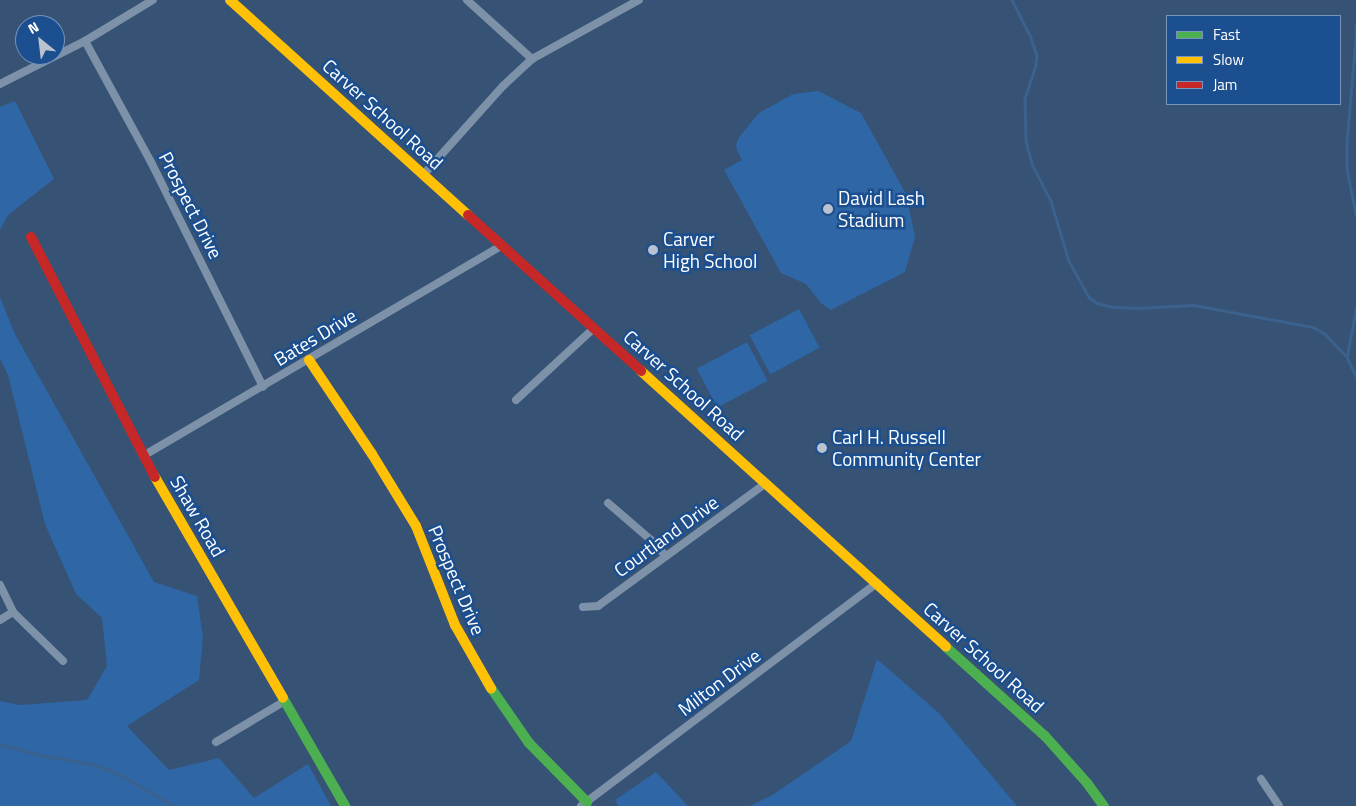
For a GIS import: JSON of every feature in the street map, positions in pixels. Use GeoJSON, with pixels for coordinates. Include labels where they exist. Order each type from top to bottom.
{"type":"FeatureCollection","features":[{"type":"Feature","properties":{"kind":"main road","name":"Carver School Road"},"geometry":{"type":"LineString","coordinates":[[230,0],[1045,736],[1087,783],[1104,806]]}},
{"type":"Feature","properties":{"kind":"main road","name":"Shaw Road"},"geometry":{"type":"LineString","coordinates":[[31,237],[144,456],[344,806]]}},
{"type":"Feature","properties":{"kind":"main road","name":"Prospect Drive"},"geometry":{"type":"LineString","coordinates":[[309,360],[372,454],[416,526],[455,625],[495,695],[529,743],[584,804]]}},
{"type":"Feature","properties":{"kind":"street"},"geometry":{"type":"LineString","coordinates":[[0,84],[85,41],[153,0]]}},
{"type":"Feature","properties":{"kind":"street"},"geometry":{"type":"LineString","coordinates":[[467,0],[532,59]]}},
{"type":"Feature","properties":{"kind":"street"},"geometry":{"type":"LineString","coordinates":[[424,174],[504,86],[532,59],[640,0]]}},
{"type":"Feature","properties":{"kind":"street","name":"Prospect Drive"},"geometry":{"type":"LineString","coordinates":[[85,41],[151,162],[263,387]]}},
{"type":"Feature","properties":{"kind":"street","name":"Bates Drive"},"geometry":{"type":"LineString","coordinates":[[144,456],[502,245]]}},
{"type":"Feature","properties":{"kind":"street"},"geometry":{"type":"LineString","coordinates":[[516,400],[594,328]]}},
{"type":"Feature","properties":{"kind":"street","name":"Courtland Drive"},"geometry":{"type":"LineString","coordinates":[[582,606],[598,606],[766,483]]}},
{"type":"Feature","properties":{"kind":"street"},"geometry":{"type":"LineString","coordinates":[[608,503],[666,556]]}},
{"type":"Feature","properties":{"kind":"street","name":"Milton Drive"},"geometry":{"type":"LineString","coordinates":[[584,804],[877,584]]}},
{"type":"Feature","properties":{"kind":"street"},"geometry":{"type":"LineString","coordinates":[[0,585],[13,612],[63,662]]}},
{"type":"Feature","properties":{"kind":"street"},"geometry":{"type":"LineString","coordinates":[[0,620],[13,612]]}},
{"type":"Feature","properties":{"kind":"street"},"geometry":{"type":"LineString","coordinates":[[216,742],[285,701]]}},
{"type":"Feature","properties":{"kind":"street"},"geometry":{"type":"LineString","coordinates":[[1261,779],[1278,806]]}},
{"type":"Feature","properties":{"kind":"shaded area","name":"David Lash Stadium"},"geometry":{"type":"Polygon","coordinates":[[[818,91],[861,113],[906,194],[915,237],[905,272],[831,310],[821,303],[806,284],[781,273],[724,170],[742,160],[736,145],[739,137],[759,113],[793,94],[818,91]]]}},
{"type":"Feature","properties":{"kind":"shaded area"},"geometry":{"type":"Polygon","coordinates":[[[15,101],[54,179],[8,215],[0,230],[0,107],[15,101]]]}},
{"type":"Feature","properties":{"kind":"shaded area"},"geometry":{"type":"Polygon","coordinates":[[[0,297],[15,334],[154,582],[197,596],[203,638],[199,680],[127,726],[169,770],[219,758],[254,798],[308,764],[331,806],[0,806],[0,701],[20,705],[87,700],[107,666],[102,618],[76,594],[45,524],[8,375],[0,358],[0,297]]]}},
{"type":"Feature","properties":{"kind":"shaded area"},"geometry":{"type":"Polygon","coordinates":[[[799,309],[820,348],[770,374],[750,335],[799,309]]]}},
{"type":"Feature","properties":{"kind":"shaded area"},"geometry":{"type":"Polygon","coordinates":[[[747,342],[768,381],[717,408],[697,369],[747,342]]]}},
{"type":"Feature","properties":{"kind":"shaded area"},"geometry":{"type":"Polygon","coordinates":[[[877,659],[940,714],[1017,806],[750,806],[774,794],[851,741],[877,659]]]}},
{"type":"Feature","properties":{"kind":"shaded area"},"geometry":{"type":"Polygon","coordinates":[[[656,772],[688,806],[618,806],[615,800],[656,772]]]}},
{"type":"Feature","properties":{"kind":"waterway"},"geometry":{"type":"LineString","coordinates":[[1012,0],[1030,35],[1037,55],[1036,65],[1025,99],[1026,141],[1032,164],[1051,201],[1069,261],[1089,297],[1097,303],[1112,307],[1136,308],[1194,305],[1313,327],[1324,333],[1347,357],[1356,376]]}},
{"type":"Feature","properties":{"kind":"waterway"},"geometry":{"type":"LineString","coordinates":[[1356,26],[1356,35]]}},
{"type":"Feature","properties":{"kind":"waterway"},"geometry":{"type":"LineString","coordinates":[[1356,38],[1347,142],[1347,169],[1356,214]]}},
{"type":"Feature","properties":{"kind":"waterway"},"geometry":{"type":"LineString","coordinates":[[1347,356],[1356,308]]}},
{"type":"Feature","properties":{"kind":"waterway"},"geometry":{"type":"LineString","coordinates":[[0,744],[39,755],[92,764],[119,774],[174,806]]}},
{"type":"Feature","properties":{"kind":"traffic: fast"},"geometry":{"type":"LineString","coordinates":[[946,647],[1045,736],[1087,783],[1104,806]]}},
{"type":"Feature","properties":{"kind":"traffic: fast"},"geometry":{"type":"LineString","coordinates":[[491,688],[529,743],[587,802]]}},
{"type":"Feature","properties":{"kind":"traffic: fast"},"geometry":{"type":"LineString","coordinates":[[283,698],[345,806]]}},
{"type":"Feature","properties":{"kind":"traffic: slow"},"geometry":{"type":"LineString","coordinates":[[230,0],[468,215]]}},
{"type":"Feature","properties":{"kind":"traffic: slow"},"geometry":{"type":"LineString","coordinates":[[309,360],[372,454],[416,526],[455,625],[491,688]]}},
{"type":"Feature","properties":{"kind":"traffic: slow"},"geometry":{"type":"LineString","coordinates":[[641,371],[946,647]]}},
{"type":"Feature","properties":{"kind":"traffic: slow"},"geometry":{"type":"LineString","coordinates":[[155,477],[283,698]]}},
{"type":"Feature","properties":{"kind":"traffic: jam"},"geometry":{"type":"LineString","coordinates":[[468,215],[641,371]]}},
{"type":"Feature","properties":{"kind":"traffic: jam"},"geometry":{"type":"LineString","coordinates":[[31,237],[155,477]]}},
{"type":"Feature","properties":{"kind":"place","name":"David Lash Stadium"},"geometry":{"type":"Point","coordinates":[828,209]}},
{"type":"Feature","properties":{"kind":"place","name":"Carver High School"},"geometry":{"type":"Point","coordinates":[653,250]}},
{"type":"Feature","properties":{"kind":"place","name":"Carl H. Russell Community Center"},"geometry":{"type":"Point","coordinates":[822,448]}}]}
